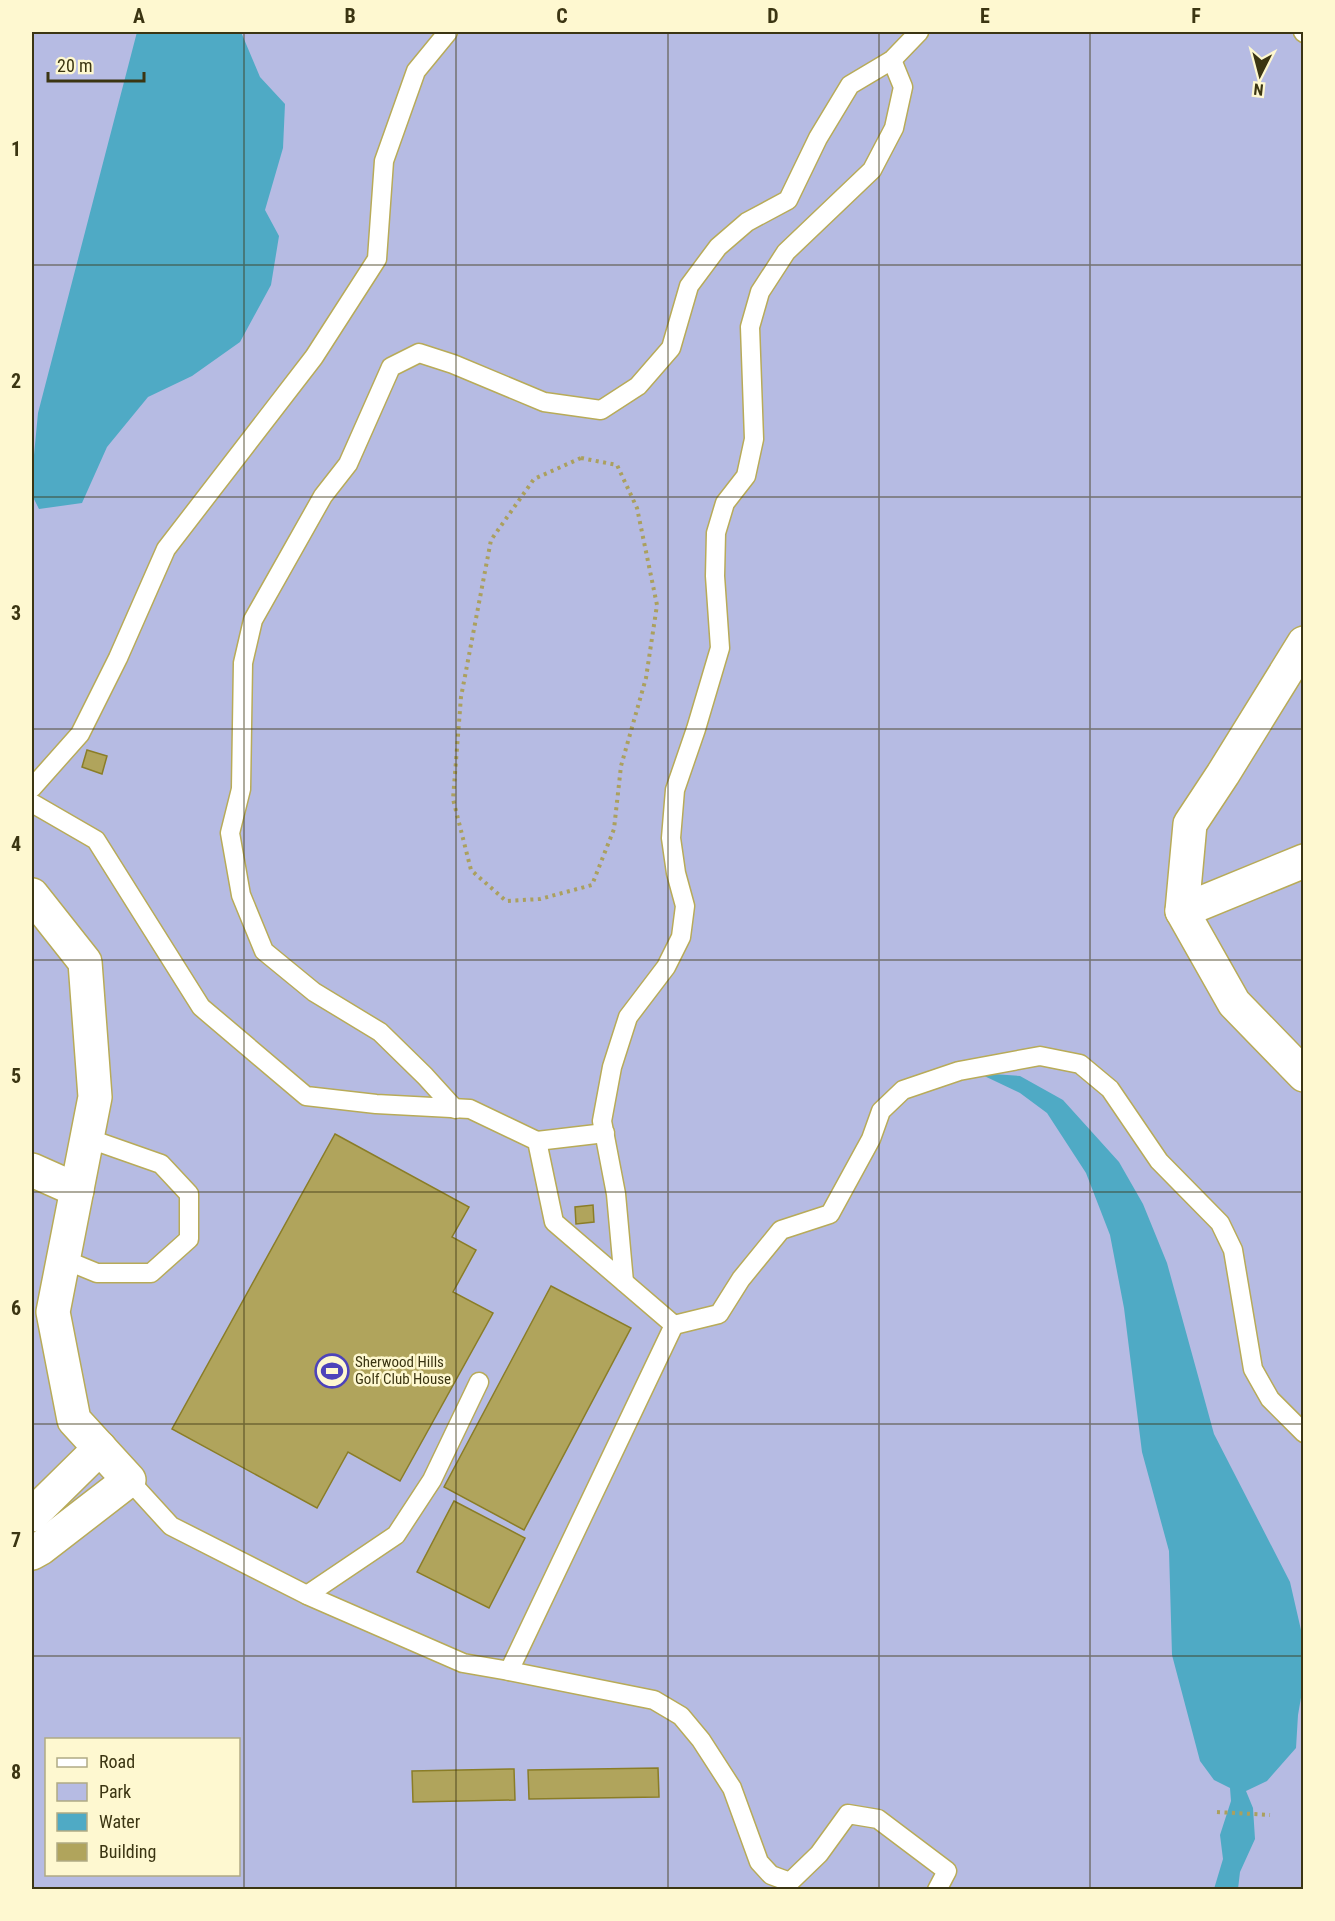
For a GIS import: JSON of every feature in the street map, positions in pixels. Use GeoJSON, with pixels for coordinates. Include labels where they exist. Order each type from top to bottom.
{"type":"FeatureCollection","features":[{"type":"Feature","properties":{"kind":"street"},"geometry":{"type":"LineString","coordinates":[[1304,643],[1190,824],[1182,911],[1234,1003],[1304,1075]]}},
{"type":"Feature","properties":{"kind":"street"},"geometry":{"type":"LineString","coordinates":[[1182,911],[1304,861]]}},
{"type":"Feature","properties":{"kind":"street"},"geometry":{"type":"LineString","coordinates":[[32,895],[85,962],[95,1097],[53,1312],[74,1420],[129,1480],[32,1553]]}},
{"type":"Feature","properties":{"kind":"street"},"geometry":{"type":"LineString","coordinates":[[32,1170],[77,1190]]}},
{"type":"Feature","properties":{"kind":"street"},"geometry":{"type":"LineString","coordinates":[[32,1515],[100,1448]]}},
{"type":"Feature","properties":{"kind":"lane"},"geometry":{"type":"LineString","coordinates":[[32,788],[80,734],[118,658],[166,549],[314,357],[377,259],[384,161],[416,72],[448,32]]}},
{"type":"Feature","properties":{"kind":"lane"},"geometry":{"type":"LineString","coordinates":[[455,1108],[380,1032],[314,992],[264,951],[241,895],[230,833],[241,789],[243,663],[253,620],[323,496],[348,464],[391,367],[419,353],[453,364],[544,402],[601,410],[638,386],[671,348],[689,286],[718,247],[747,222],[788,200],[818,138],[850,85],[892,60],[918,32]]}},
{"type":"Feature","properties":{"kind":"lane"},"geometry":{"type":"LineString","coordinates":[[624,1282],[615,1194],[602,1121],[612,1067],[628,1017],[666,967],[681,937],[685,906],[676,873],[671,838],[675,790],[720,648],[715,576],[716,533],[725,503],[746,476],[754,440],[750,327],[760,292],[786,252],[872,170],[889,139],[894,128],[903,87],[892,60]]}},
{"type":"Feature","properties":{"kind":"lane"},"geometry":{"type":"LineString","coordinates":[[32,802],[96,840],[201,1007],[306,1096],[376,1104],[470,1109],[537,1141],[605,1133]]}},
{"type":"Feature","properties":{"kind":"lane"},"geometry":{"type":"LineString","coordinates":[[674,1325],[719,1314],[741,1279],[781,1230],[830,1214],[872,1139],[881,1111],[903,1090],[959,1071],[1040,1056],[1080,1064],[1110,1089],[1159,1161],[1220,1223],[1233,1250],[1253,1369],[1270,1399],[1304,1432]]}},
{"type":"Feature","properties":{"kind":"lane"},"geometry":{"type":"LineString","coordinates":[[63,1259],[98,1273],[151,1273],[189,1239],[189,1194],[161,1164],[87,1138]]}},
{"type":"Feature","properties":{"kind":"lane"},"geometry":{"type":"LineString","coordinates":[[537,1141],[554,1221],[674,1325]]}},
{"type":"Feature","properties":{"kind":"lane"},"geometry":{"type":"LineString","coordinates":[[509,1671],[674,1325]]}},
{"type":"Feature","properties":{"kind":"lane"},"geometry":{"type":"LineString","coordinates":[[307,1596],[396,1535],[432,1480],[479,1382]]}},
{"type":"Feature","properties":{"kind":"lane"},"geometry":{"type":"LineString","coordinates":[[129,1480],[171,1526],[307,1596],[463,1663],[654,1700],[681,1716],[701,1740],[732,1788],[759,1862],[771,1875],[790,1882],[819,1854],[848,1814],[878,1819],[947,1871],[937,1890]]}},
{"type":"Feature","properties":{"kind":"path"},"geometry":{"type":"LineString","coordinates":[[581,458],[616,465],[637,508],[657,604],[646,678],[621,766],[614,830],[591,885],[540,899],[506,901],[471,870],[453,799],[461,697],[492,540],[534,478],[581,458]]}},
{"type":"Feature","properties":{"kind":"path"},"geometry":{"type":"LineString","coordinates":[[1217,1812],[1270,1815]]}},
{"type":"Feature","properties":{"kind":"green space"},"geometry":{"type":"Polygon","coordinates":[[[32,32],[1303,32],[1303,1889],[32,1890],[32,32]]]}},
{"type":"Feature","properties":{"kind":"water"},"geometry":{"type":"Polygon","coordinates":[[[137,32],[241,32],[260,77],[285,104],[283,148],[265,210],[279,236],[271,285],[240,342],[192,376],[148,397],[107,447],[82,503],[39,509],[32,495],[38,413],[137,32]]]}},
{"type":"Feature","properties":{"kind":"water"},"geometry":{"type":"Polygon","coordinates":[[[978,1073],[1020,1076],[1063,1100],[1119,1162],[1143,1204],[1167,1263],[1214,1434],[1290,1582],[1301,1630],[1304,1656],[1296,1748],[1267,1781],[1246,1791],[1253,1808],[1255,1839],[1240,1872],[1238,1889],[1214,1889],[1223,1859],[1220,1835],[1231,1801],[1230,1788],[1214,1780],[1200,1761],[1172,1655],[1169,1551],[1142,1452],[1124,1308],[1110,1235],[1086,1173],[1047,1113],[1020,1093],[978,1073]]]}},
{"type":"Feature","properties":{"kind":"building"},"geometry":{"type":"Polygon","coordinates":[[[87,750],[107,756],[102,774],[82,767],[87,750]]]}},
{"type":"Feature","properties":{"kind":"building","name":"Sherwood Hills Golf Club House"},"geometry":{"type":"Polygon","coordinates":[[[335,1134],[469,1207],[452,1237],[476,1250],[453,1292],[493,1313],[400,1481],[348,1452],[317,1508],[172,1429],[335,1134]]]}},
{"type":"Feature","properties":{"kind":"building"},"geometry":{"type":"Polygon","coordinates":[[[593,1205],[594,1222],[576,1224],[575,1207],[593,1205]]]}},
{"type":"Feature","properties":{"kind":"building"},"geometry":{"type":"Polygon","coordinates":[[[551,1286],[631,1328],[524,1530],[444,1487],[551,1286]]]}},
{"type":"Feature","properties":{"kind":"building"},"geometry":{"type":"Polygon","coordinates":[[[454,1501],[525,1538],[489,1608],[417,1572],[454,1501]]]}},
{"type":"Feature","properties":{"kind":"building"},"geometry":{"type":"Polygon","coordinates":[[[658,1768],[659,1797],[529,1799],[528,1770],[658,1768]]]}},
{"type":"Feature","properties":{"kind":"building"},"geometry":{"type":"Polygon","coordinates":[[[514,1769],[515,1800],[413,1802],[412,1771],[514,1769]]]}},
{"type":"Feature","properties":{"kind":"place","name":"Sherwood Hills Golf Club House"},"geometry":{"type":"Point","coordinates":[332,1371]}}]}
